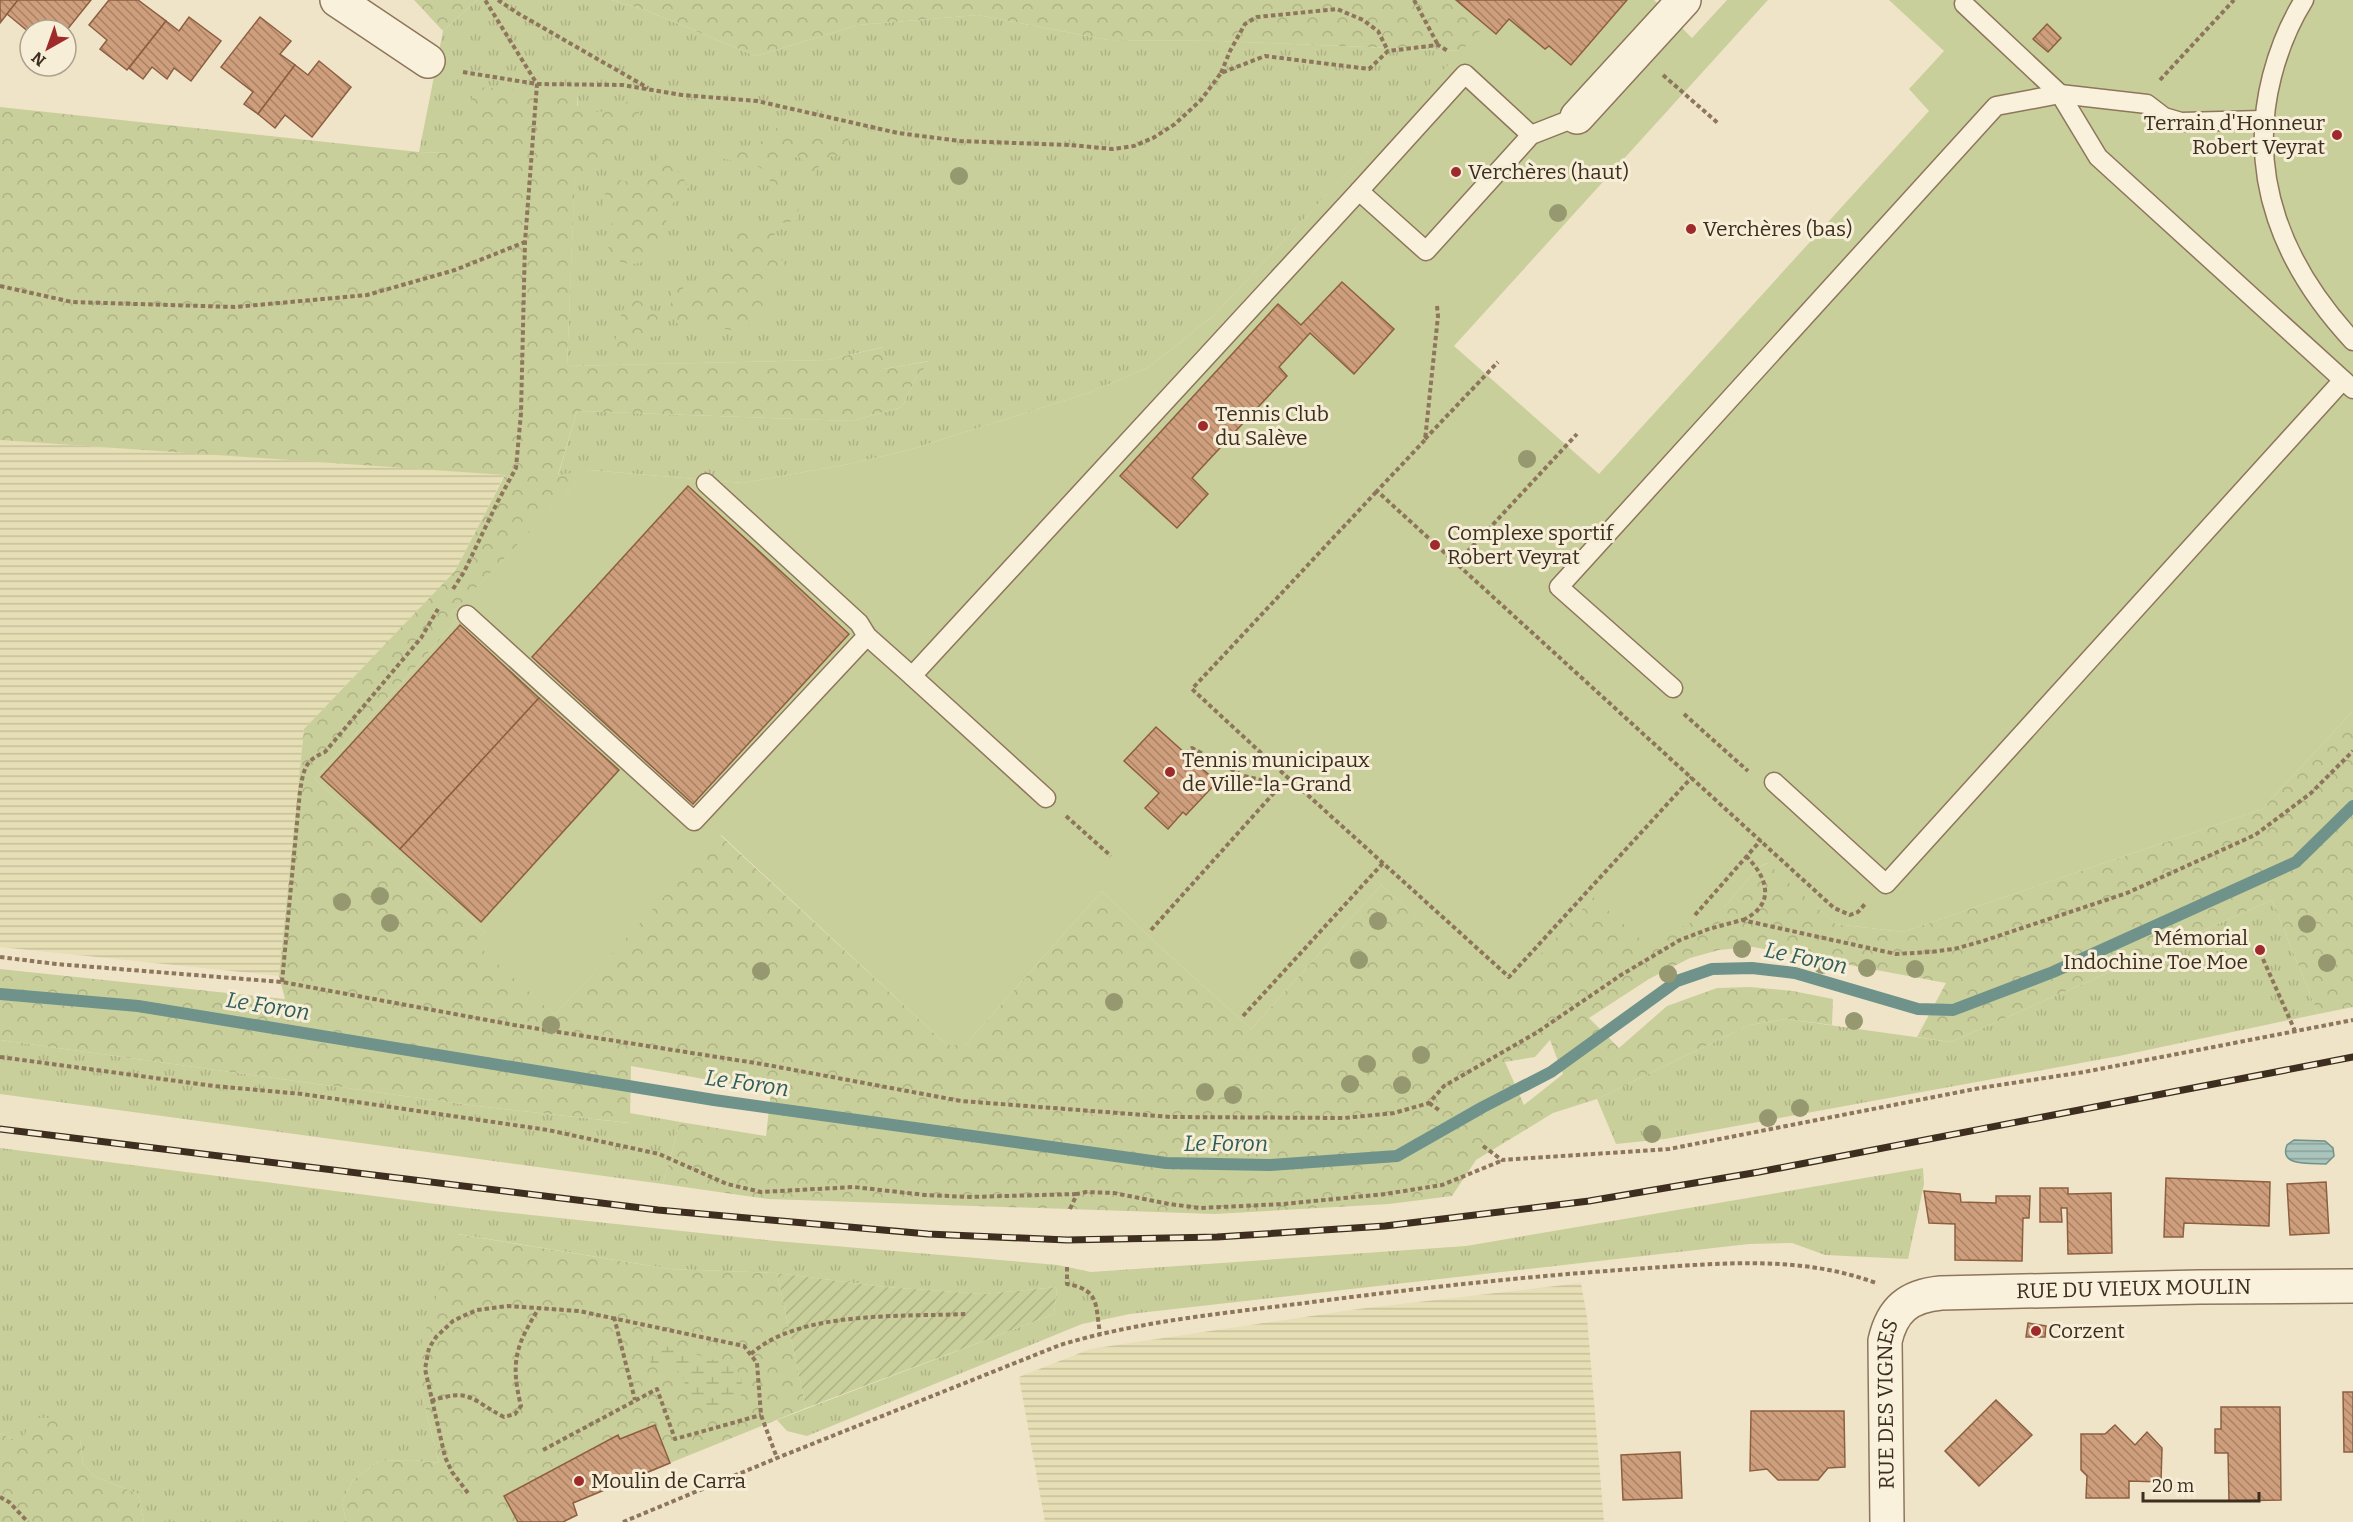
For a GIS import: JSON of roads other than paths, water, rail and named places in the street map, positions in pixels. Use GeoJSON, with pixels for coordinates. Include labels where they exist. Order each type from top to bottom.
{"type":"FeatureCollection","features":[{"type":"Feature","properties":{"kind":"street"},"geometry":{"type":"LineString","coordinates":[[336,0],[428,61]]}},
{"type":"Feature","properties":{"kind":"street"},"geometry":{"type":"LineString","coordinates":[[1577,117],[1684,0]]}},
{"type":"Feature","properties":{"kind":"street","name":"RUE DU VIEUX MOULIN"},"geometry":{"type":"LineString","coordinates":[[1916,1298],[1941,1293],[2353,1286]]}},
{"type":"Feature","properties":{"kind":"street","name":"RUE DES VIGNES"},"geometry":{"type":"LineString","coordinates":[[1887,1522],[1885,1341],[1890,1322],[1896,1314],[1916,1298]]}},
{"type":"Feature","properties":{"kind":"lane"},"geometry":{"type":"LineString","coordinates":[[2304,0],[2288,28],[2277,56],[2263,120],[2266,182],[2284,241],[2300,272],[2353,341]]}},
{"type":"Feature","properties":{"kind":"lane"},"geometry":{"type":"LineString","coordinates":[[1773,782],[1886,884],[2348,385],[2098,158],[2060,94],[1964,4]]}},
{"type":"Feature","properties":{"kind":"lane"},"geometry":{"type":"LineString","coordinates":[[912,676],[1465,74],[1531,135]]}},
{"type":"Feature","properties":{"kind":"lane"},"geometry":{"type":"LineString","coordinates":[[1673,688],[1559,587],[1996,106],[2060,94],[2147,104],[2164,117],[2181,122],[2263,120]]}},
{"type":"Feature","properties":{"kind":"lane"},"geometry":{"type":"LineString","coordinates":[[1359,191],[1426,251],[1531,135],[1577,117]]}},
{"type":"Feature","properties":{"kind":"lane"},"geometry":{"type":"LineString","coordinates":[[706,483],[860,623],[867,636],[1046,798]]}},
{"type":"Feature","properties":{"kind":"lane"},"geometry":{"type":"LineString","coordinates":[[467,615],[694,821],[867,636]]}},
{"type":"Feature","properties":{"kind":"water"},"geometry":{"type":"Polygon","coordinates":[[[2294,1140],[2325,1141],[2333,1148],[2334,1156],[2326,1164],[2292,1160],[2287,1157],[2286,1152],[2287,1145],[2294,1140]]]}},
{"type":"Feature","properties":{"kind":"waterway","name":"Le Foron"},"geometry":{"type":"LineString","coordinates":[[0,994],[138,1006],[714,1100],[1166,1163],[1270,1165],[1397,1156],[1483,1107],[1551,1072],[1677,981],[1712,969],[1752,968],[1795,973],[1918,1009],[1953,1010],[2053,972],[2296,862],[2353,806]]}},
{"type":"Feature","properties":{"kind":"railway"},"geometry":{"type":"LineString","coordinates":[[0,1129],[658,1210],[928,1234],[1067,1240],[1217,1237],[1385,1226],[1589,1201],[1759,1172],[2353,1057]]}},
{"type":"Feature","properties":{"kind":"place","name":"Terrain d'Honneur Robert Veyrat"},"geometry":{"type":"Point","coordinates":[2337,135]}},
{"type":"Feature","properties":{"kind":"place","name":"Verchères (haut)"},"geometry":{"type":"Point","coordinates":[1456,172]}},
{"type":"Feature","properties":{"kind":"place","name":"Verchères (bas)"},"geometry":{"type":"Point","coordinates":[1691,229]}},
{"type":"Feature","properties":{"kind":"place","name":"Tennis Club du Salève"},"geometry":{"type":"Point","coordinates":[1203,426]}},
{"type":"Feature","properties":{"kind":"place","name":"Complexe sportif Robert Veyrat"},"geometry":{"type":"Point","coordinates":[1435,545]}},
{"type":"Feature","properties":{"kind":"place","name":"Tennis municipaux de Ville-la-Grand"},"geometry":{"type":"Point","coordinates":[1170,772]}},
{"type":"Feature","properties":{"kind":"place","name":"Mémorial Indochine Toe Moe"},"geometry":{"type":"Point","coordinates":[2260,950]}},
{"type":"Feature","properties":{"kind":"place","name":"Corzent"},"geometry":{"type":"Point","coordinates":[2036,1331]}},
{"type":"Feature","properties":{"kind":"place","name":"Moulin de Carra"},"geometry":{"type":"Point","coordinates":[579,1481]}}]}
